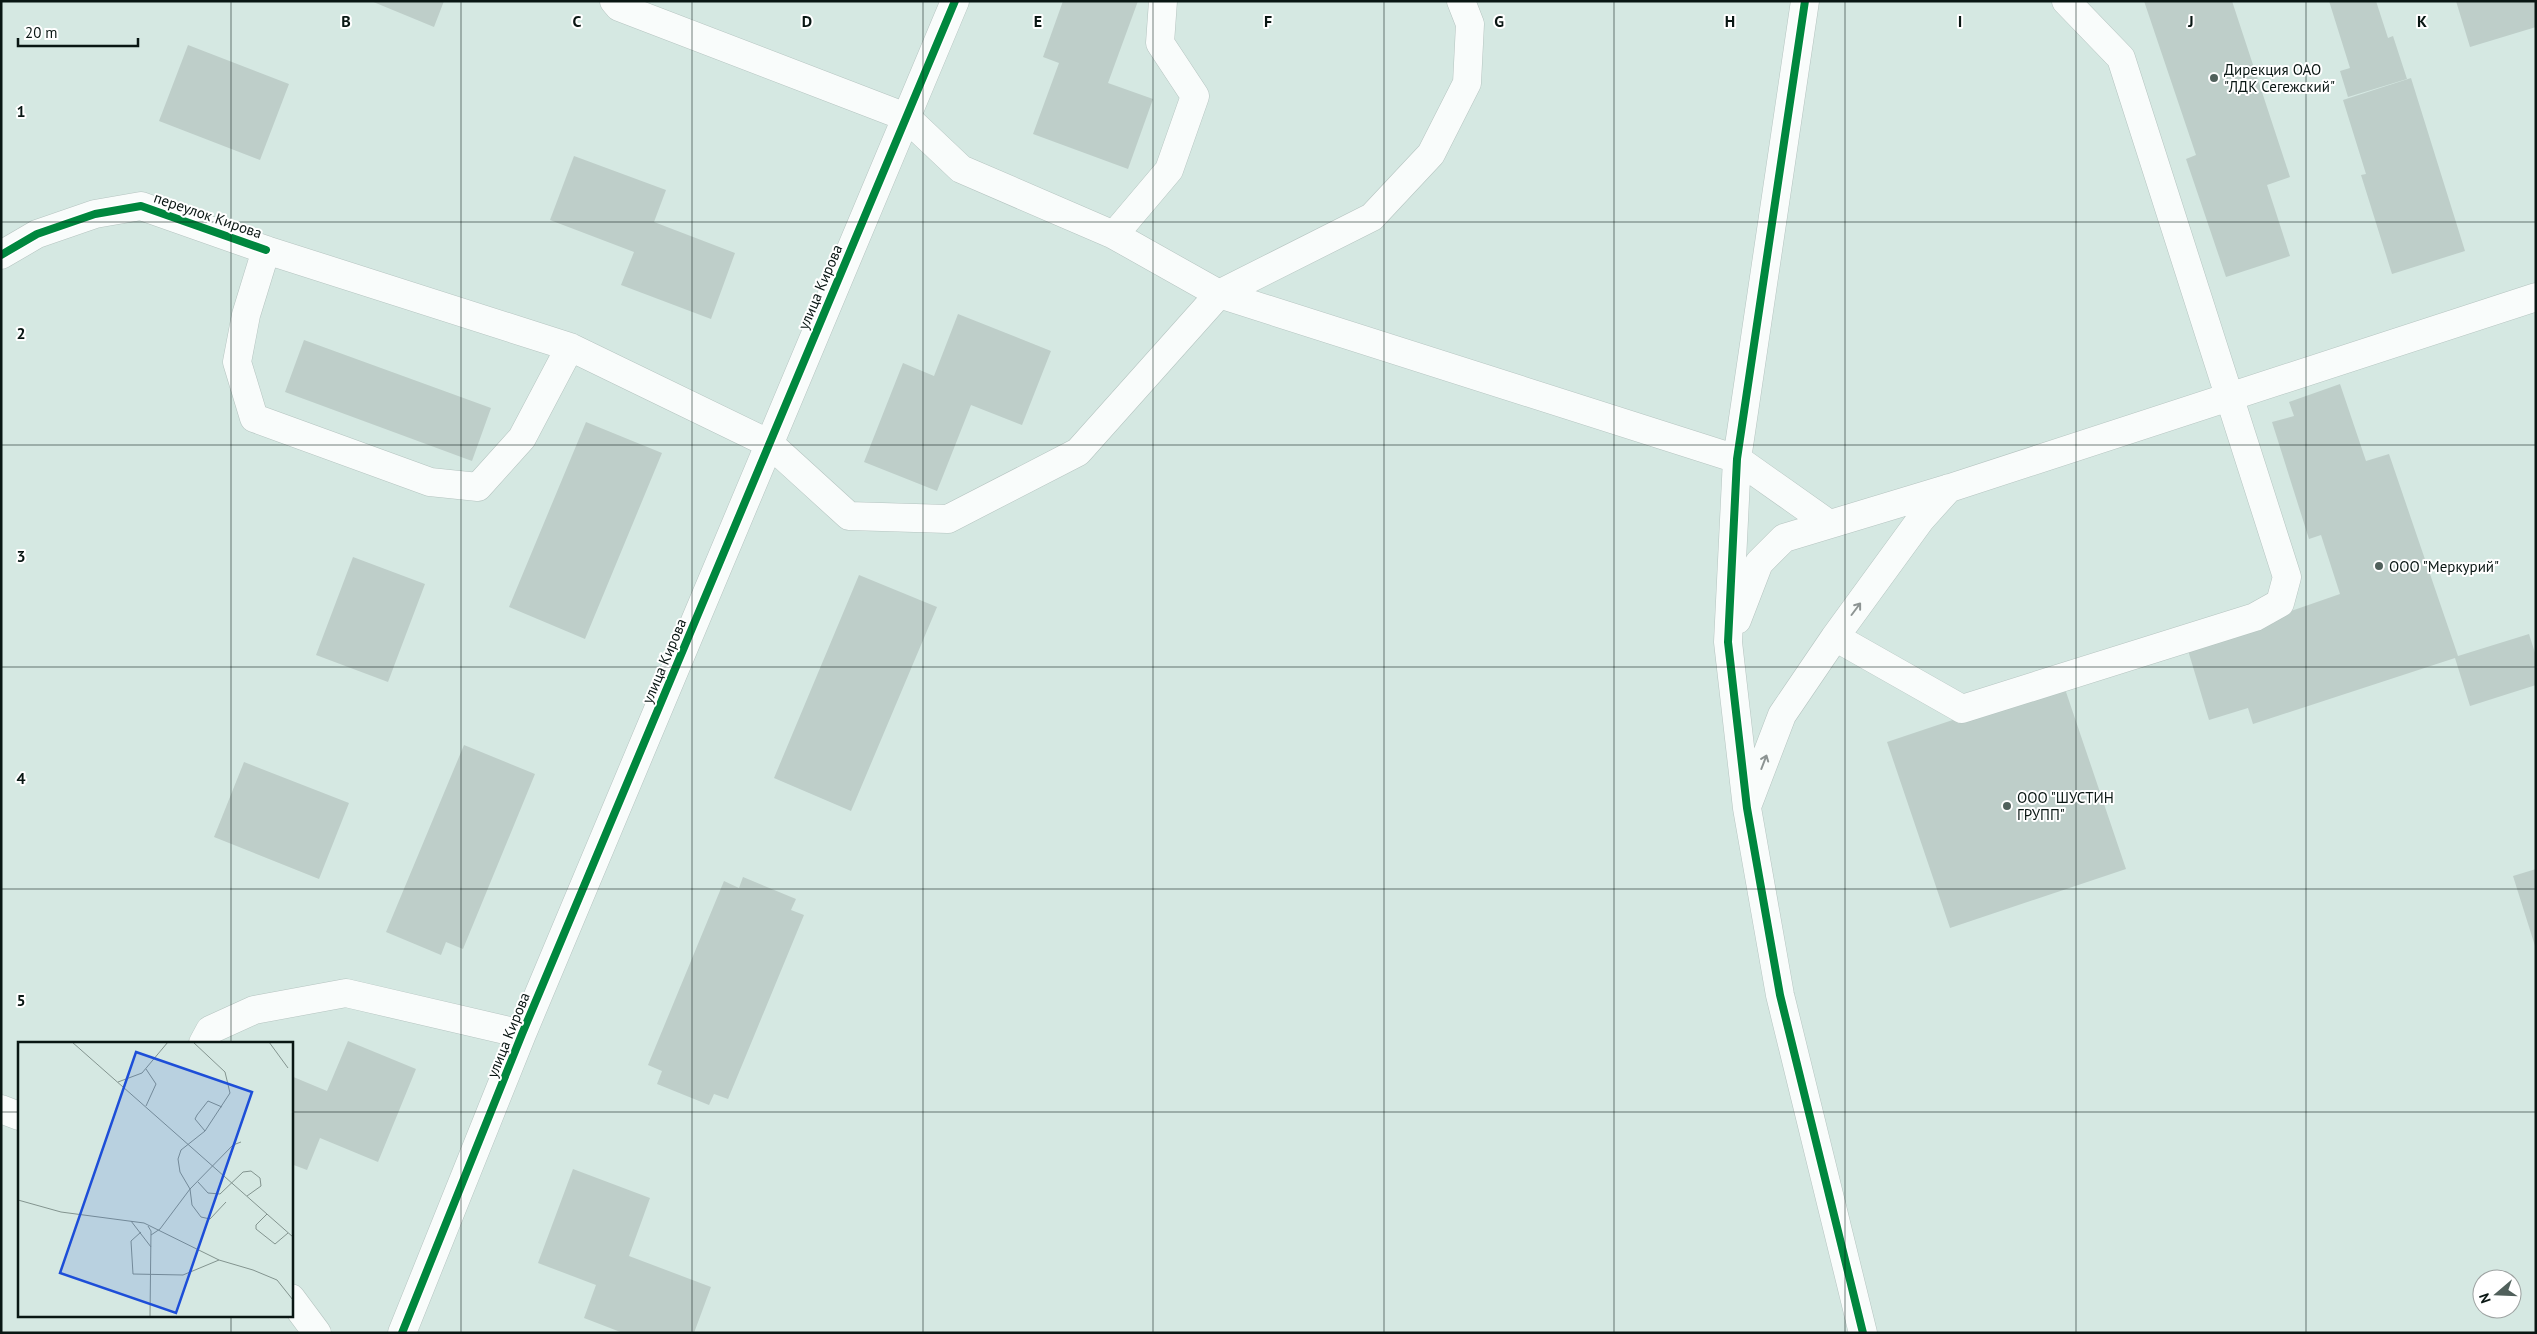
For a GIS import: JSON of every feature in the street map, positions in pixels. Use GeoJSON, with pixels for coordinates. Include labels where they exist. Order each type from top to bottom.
{"type":"FeatureCollection","features":[{"type":"Feature","properties":{"kind":"street"},"geometry":{"type":"LineString","coordinates":[[614,1],[619,7],[906,117],[960,169],[1114,235],[1219,294],[1737,459],[1829,524]]}},
{"type":"Feature","properties":{"kind":"street","name":"улица Кирова"},"geometry":{"type":"LineString","coordinates":[[402,1333],[522,1034],[955,1]]}},
{"type":"Feature","properties":{"kind":"street"},"geometry":{"type":"LineString","coordinates":[[1114,235],[1169,170],[1195,96],[1160,43],[1163,1]]}},
{"type":"Feature","properties":{"kind":"street"},"geometry":{"type":"LineString","coordinates":[[1219,294],[1372,217],[1431,154],[1467,84],[1470,24],[1462,1]]}},
{"type":"Feature","properties":{"kind":"street"},"geometry":{"type":"LineString","coordinates":[[1805,1],[1737,459],[1728,642],[1746,808],[1780,995],[1863,1333]]}},
{"type":"Feature","properties":{"kind":"street"},"geometry":{"type":"LineString","coordinates":[[1836,636],[1962,709],[2255,617],[2280,603],[2287,577],[2121,58],[2066,1]]}},
{"type":"Feature","properties":{"kind":"street","name":"переулок Кирова"},"geometry":{"type":"LineString","coordinates":[[1,255],[37,234],[53,228],[94,214],[141,206],[266,250],[570,346],[770,444],[849,516],[948,519],[1078,452],[1219,294]]}},
{"type":"Feature","properties":{"kind":"street"},"geometry":{"type":"LineString","coordinates":[[266,250],[246,314],[237,362],[254,418],[430,482],[478,487],[522,438],[570,346]]}},
{"type":"Feature","properties":{"kind":"street"},"geometry":{"type":"LineString","coordinates":[[1728,642],[1759,563],[1784,538],[1950,488],[2536,297]]}},
{"type":"Feature","properties":{"kind":"street"},"geometry":{"type":"LineString","coordinates":[[1746,808],[1782,715],[1836,636],[1921,519],[1950,488]]}},
{"type":"Feature","properties":{"kind":"street"},"geometry":{"type":"LineString","coordinates":[[204,1042],[210,1030],[254,1010],[346,993],[522,1034]]}},
{"type":"Feature","properties":{"kind":"street"},"geometry":{"type":"LineString","coordinates":[[1,1109],[18,1116]]}},
{"type":"Feature","properties":{"kind":"street"},"geometry":{"type":"LineString","coordinates":[[292,1299],[316,1333]]}},
{"type":"Feature","properties":{"kind":"building"},"geometry":{"type":"Polygon","coordinates":[[[371,1],[444,1],[434,27],[371,1]]]}},
{"type":"Feature","properties":{"kind":"building"},"geometry":{"type":"Polygon","coordinates":[[[1063,1],[1138,1],[1108,83],[1153,99],[1128,169],[1033,134],[1059,63],[1043,57],[1063,1]]]}},
{"type":"Feature","properties":{"kind":"building","name":"Дирекция ОАО \"ЛДК Сегежский\""},"geometry":{"type":"Polygon","coordinates":[[[2144,1],[2232,1],[2290,177],[2267,185],[2290,256],[2226,277],[2186,159],[2196,155],[2144,1]]]}},
{"type":"Feature","properties":{"kind":"building"},"geometry":{"type":"Polygon","coordinates":[[[2329,1],[2376,1],[2388,38],[2393,36],[2407,79],[2348,97],[2340,71],[2350,68],[2329,1]]]}},
{"type":"Feature","properties":{"kind":"building"},"geometry":{"type":"Polygon","coordinates":[[[2456,1],[2536,1],[2536,27],[2470,47],[2456,1]]]}},
{"type":"Feature","properties":{"kind":"building"},"geometry":{"type":"Polygon","coordinates":[[[188,45],[289,84],[260,160],[159,121],[188,45]]]}},
{"type":"Feature","properties":{"kind":"building"},"geometry":{"type":"Polygon","coordinates":[[[2411,78],[2465,251],[2392,274],[2361,175],[2366,174],[2343,100],[2411,78]]]}},
{"type":"Feature","properties":{"kind":"building"},"geometry":{"type":"Polygon","coordinates":[[[574,156],[666,190],[654,222],[735,253],[711,319],[621,285],[634,252],[550,220],[574,156]]]}},
{"type":"Feature","properties":{"kind":"building"},"geometry":{"type":"Polygon","coordinates":[[[958,314],[1051,351],[1022,425],[971,405],[937,491],[864,462],[903,363],[934,376],[958,314]]]}},
{"type":"Feature","properties":{"kind":"building"},"geometry":{"type":"Polygon","coordinates":[[[304,340],[491,408],[472,461],[285,392],[304,340]]]}},
{"type":"Feature","properties":{"kind":"building","name":"ООО \"Меркурий\""},"geometry":{"type":"Polygon","coordinates":[[[2340,384],[2366,461],[2389,454],[2458,656],[2529,634],[2536,656],[2536,685],[2470,706],[2455,658],[2253,724],[2248,708],[2209,720],[2187,647],[2340,594],[2321,535],[2309,539],[2272,422],[2294,416],[2289,402],[2340,384]]]}},
{"type":"Feature","properties":{"kind":"building"},"geometry":{"type":"Polygon","coordinates":[[[586,422],[662,453],[585,639],[509,607],[586,422]]]}},
{"type":"Feature","properties":{"kind":"building"},"geometry":{"type":"Polygon","coordinates":[[[353,557],[425,584],[388,682],[316,655],[353,557]]]}},
{"type":"Feature","properties":{"kind":"building"},"geometry":{"type":"Polygon","coordinates":[[[859,575],[937,607],[851,811],[774,778],[859,575]]]}},
{"type":"Feature","properties":{"kind":"building","name":"ООО \"ШУСТИН ГРУПП\""},"geometry":{"type":"Polygon","coordinates":[[[2063,683],[2126,869],[1950,928],[1887,742],[2063,683]]]}},
{"type":"Feature","properties":{"kind":"building"},"geometry":{"type":"Polygon","coordinates":[[[464,745],[535,774],[463,949],[446,942],[441,955],[386,932],[464,745]]]}},
{"type":"Feature","properties":{"kind":"building"},"geometry":{"type":"Polygon","coordinates":[[[244,762],[349,803],[319,879],[214,837],[244,762]]]}},
{"type":"Feature","properties":{"kind":"building"},"geometry":{"type":"Polygon","coordinates":[[[2536,869],[2536,946],[2535,946],[2513,876],[2536,869]]]}},
{"type":"Feature","properties":{"kind":"building"},"geometry":{"type":"Polygon","coordinates":[[[743,877],[796,899],[791,910],[804,915],[728,1099],[714,1094],[709,1105],[657,1084],[662,1071],[648,1065],[724,881],[739,888],[743,877]]]}},
{"type":"Feature","properties":{"kind":"building"},"geometry":{"type":"Polygon","coordinates":[[[348,1041],[416,1069],[378,1162],[320,1138],[307,1170],[292,1164],[292,1076],[327,1091],[348,1041]]]}},
{"type":"Feature","properties":{"kind":"building"},"geometry":{"type":"Polygon","coordinates":[[[573,1169],[650,1198],[629,1256],[711,1287],[694,1333],[623,1333],[584,1318],[596,1285],[538,1263],[573,1169]]]}},
{"type":"Feature","properties":{"kind":"cycle path"},"geometry":{"type":"LineString","coordinates":[[402,1333],[522,1034],[955,1]]}},
{"type":"Feature","properties":{"kind":"cycle path"},"geometry":{"type":"LineString","coordinates":[[1805,1],[1737,459],[1728,642],[1747,808],[1780,995],[1863,1333]]}},
{"type":"Feature","properties":{"kind":"cycle path"},"geometry":{"type":"LineString","coordinates":[[1,255],[37,234],[95,214],[141,206],[266,250]]}},
{"type":"Feature","properties":{"kind":"place","name":"Дирекция ОАО \"ЛДК Сегежский\""},"geometry":{"type":"Point","coordinates":[2214,78]}},
{"type":"Feature","properties":{"kind":"place","name":"ООО \"Меркурий\""},"geometry":{"type":"Point","coordinates":[2379,566]}},
{"type":"Feature","properties":{"kind":"place","name":"ООО \"ШУСТИН ГРУПП\""},"geometry":{"type":"Point","coordinates":[2007,806]}}]}
